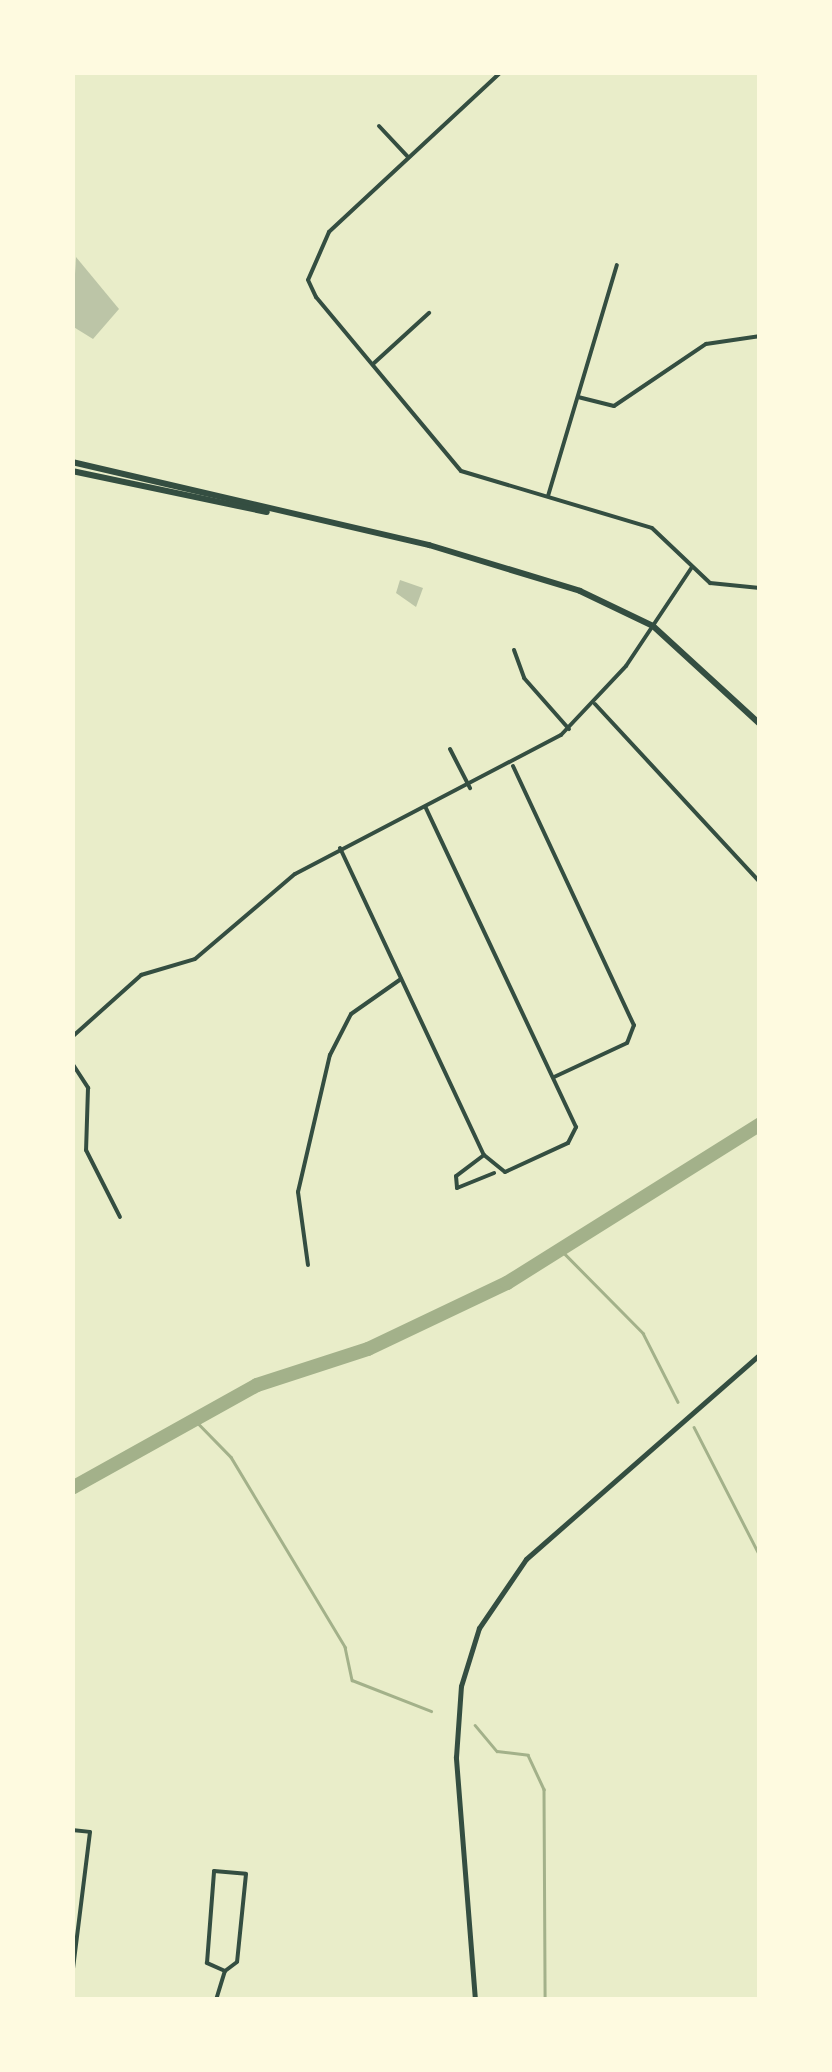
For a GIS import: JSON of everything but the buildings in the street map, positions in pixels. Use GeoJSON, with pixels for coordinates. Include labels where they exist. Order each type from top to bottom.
{"type":"FeatureCollection","features":[{"type":"Feature","properties":{"kind":"main road"},"geometry":{"type":"LineString","coordinates":[[72,462],[268,512]]}},
{"type":"Feature","properties":{"kind":"main road"},"geometry":{"type":"LineString","coordinates":[[72,472],[498,562],[652,626],[760,724]]}},
{"type":"Feature","properties":{"kind":"main road"},"geometry":{"type":"LineString","coordinates":[[474,2000],[456,1758],[461,1686],[478,1628],[526,1559],[760,1354]]}},
{"type":"Feature","properties":{"kind":"street"},"geometry":{"type":"LineString","coordinates":[[501,72],[330,232],[308,280],[461,471],[652,528],[710,583],[760,588]]}},
{"type":"Feature","properties":{"kind":"street"},"geometry":{"type":"LineString","coordinates":[[379,126],[408,158]]}},
{"type":"Feature","properties":{"kind":"street"},"geometry":{"type":"LineString","coordinates":[[548,496],[617,264]]}},
{"type":"Feature","properties":{"kind":"street"},"geometry":{"type":"LineString","coordinates":[[372,364],[430,314]]}},
{"type":"Feature","properties":{"kind":"street"},"geometry":{"type":"LineString","coordinates":[[578,397],[614,406],[706,344],[760,336]]}},
{"type":"Feature","properties":{"kind":"street"},"geometry":{"type":"LineString","coordinates":[[72,1037],[141,976],[195,959],[340,848],[513,766],[569,729],[594,704],[693,566]]}},
{"type":"Feature","properties":{"kind":"street"},"geometry":{"type":"LineString","coordinates":[[514,650],[524,678],[569,729]]}},
{"type":"Feature","properties":{"kind":"street"},"geometry":{"type":"LineString","coordinates":[[594,704],[760,882]]}},
{"type":"Feature","properties":{"kind":"street"},"geometry":{"type":"LineString","coordinates":[[450,749],[470,788]]}},
{"type":"Feature","properties":{"kind":"street"},"geometry":{"type":"LineString","coordinates":[[513,766],[634,1025],[627,1043],[553,1077]]}},
{"type":"Feature","properties":{"kind":"street"},"geometry":{"type":"LineString","coordinates":[[426,808],[553,1077],[574,1136],[457,1188],[456,1176],[484,1155]]}},
{"type":"Feature","properties":{"kind":"street"},"geometry":{"type":"LineString","coordinates":[[340,848],[484,1155],[496,1172]]}},
{"type":"Feature","properties":{"kind":"street"},"geometry":{"type":"LineString","coordinates":[[308,1265],[298,1192],[330,1056],[351,1014],[401,979]]}},
{"type":"Feature","properties":{"kind":"street"},"geometry":{"type":"LineString","coordinates":[[72,1063],[88,1088],[88,1155],[120,1217]]}},
{"type":"Feature","properties":{"kind":"street"},"geometry":{"type":"LineString","coordinates":[[72,1830],[90,1832],[72,1977]]}},
{"type":"Feature","properties":{"kind":"street"},"geometry":{"type":"LineString","coordinates":[[216,2000],[225,1971],[237,1962],[246,1874],[214,1872],[208,1963],[225,1971]]}},
{"type":"Feature","properties":{"kind":"waterway"},"geometry":{"type":"LineString","coordinates":[[72,1488],[257,1385],[368,1349],[507,1283],[760,1124]]}},
{"type":"Feature","properties":{"kind":"waterway"},"geometry":{"type":"LineString","coordinates":[[561,1250],[643,1333],[678,1402]]}},
{"type":"Feature","properties":{"kind":"waterway"},"geometry":{"type":"LineString","coordinates":[[192,1417],[231,1457],[345,1647],[352,1680],[431,1711]]}},
{"type":"Feature","properties":{"kind":"waterway"},"geometry":{"type":"LineString","coordinates":[[694,1427],[760,1556]]}},
{"type":"Feature","properties":{"kind":"waterway"},"geometry":{"type":"LineString","coordinates":[[475,1725],[497,1751],[528,1755],[544,1789],[545,2000]]}}]}
